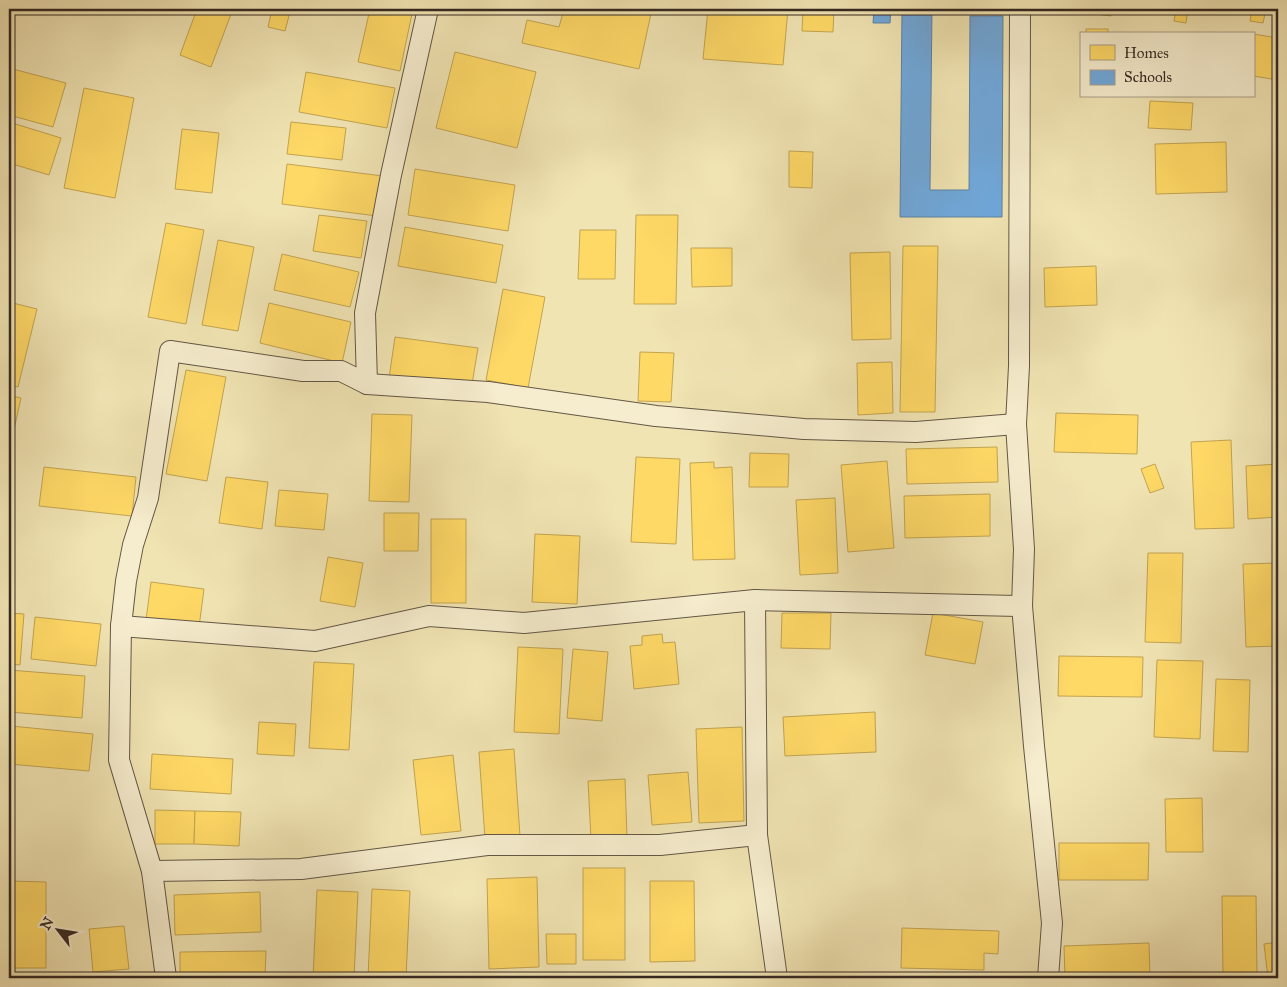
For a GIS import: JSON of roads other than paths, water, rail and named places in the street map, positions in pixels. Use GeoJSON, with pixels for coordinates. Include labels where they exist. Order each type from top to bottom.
{"type":"FeatureCollection","features":[{"type":"Feature","properties":{"kind":"street"},"geometry":{"type":"LineString","coordinates":[[367,384],[365,313],[391,175],[428,9]]}},
{"type":"Feature","properties":{"kind":"street"},"geometry":{"type":"LineString","coordinates":[[1020,9],[1019,366],[1016,424],[1024,549],[1022,606],[1052,923],[1048,978]]}},
{"type":"Feature","properties":{"kind":"street"},"geometry":{"type":"LineString","coordinates":[[166,978],[152,871],[119,760],[120,626],[133,545],[148,498],[170,351],[303,371],[341,371],[367,384],[488,392],[656,416],[804,429],[916,432],[1016,424]]}},
{"type":"Feature","properties":{"kind":"street"},"geometry":{"type":"LineString","coordinates":[[120,626],[315,641],[428,616],[524,623],[755,600],[1022,606]]}},
{"type":"Feature","properties":{"kind":"street"},"geometry":{"type":"LineString","coordinates":[[755,600],[758,835],[777,978]]}},
{"type":"Feature","properties":{"kind":"street"},"geometry":{"type":"LineString","coordinates":[[152,871],[300,869],[487,844],[660,845],[758,835]]}}]}
